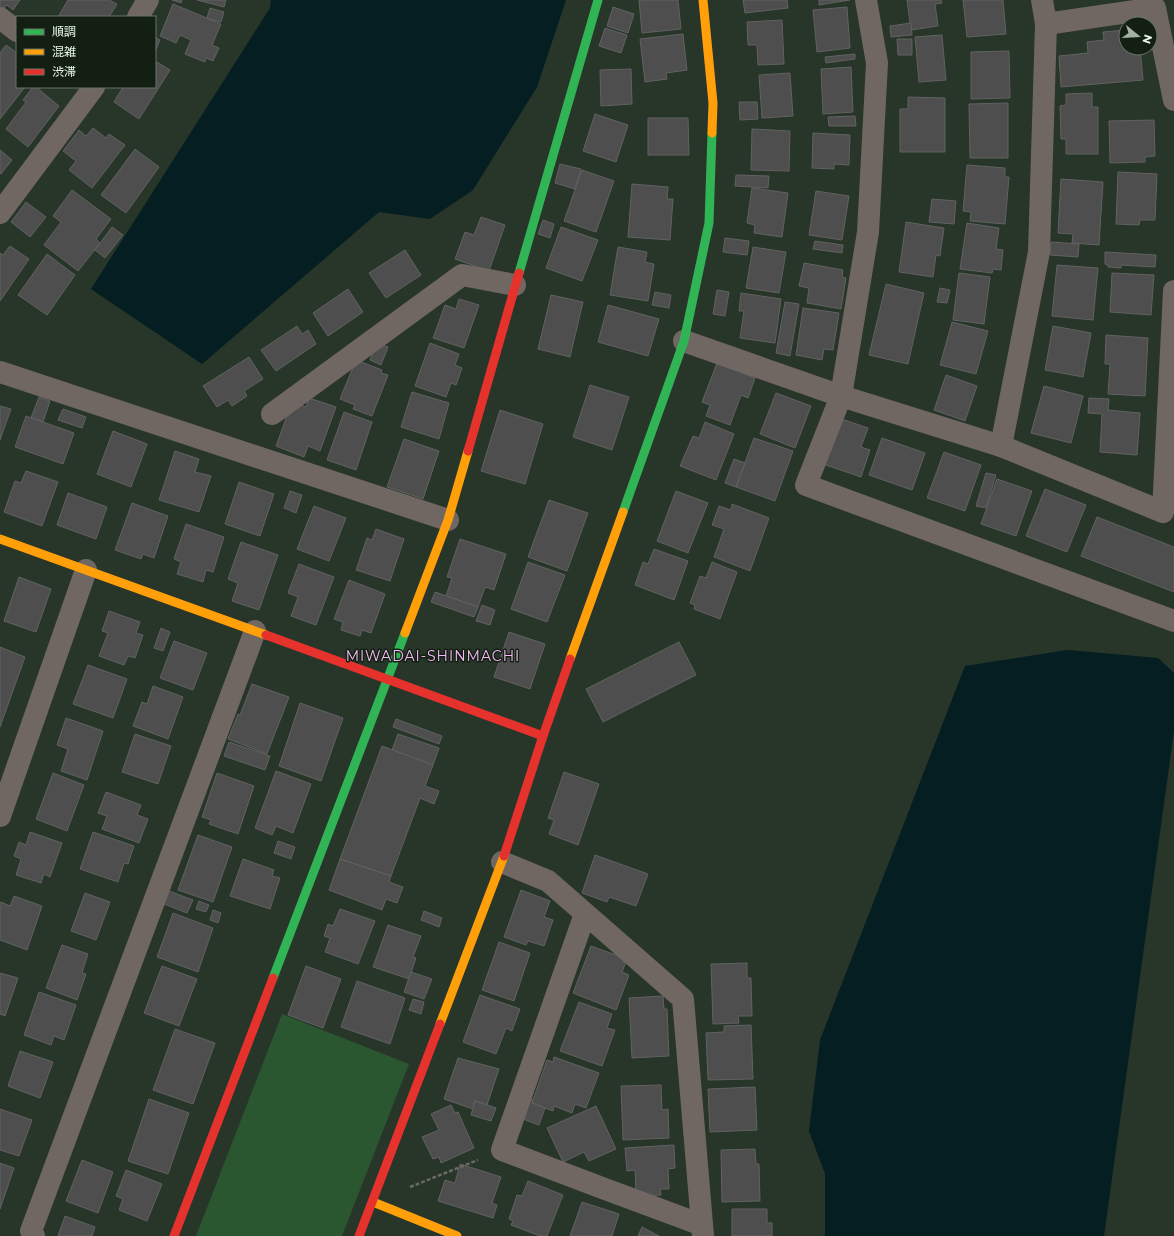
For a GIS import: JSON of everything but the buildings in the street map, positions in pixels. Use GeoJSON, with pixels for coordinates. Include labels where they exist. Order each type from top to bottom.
{"type":"FeatureCollection","features":[{"type":"Feature","properties":{"kind":"street"},"geometry":{"type":"LineString","coordinates":[[139,16],[148,0]]}},
{"type":"Feature","properties":{"kind":"street"},"geometry":{"type":"LineString","coordinates":[[174,1236],[448,520],[598,0]]}},
{"type":"Feature","properties":{"kind":"street"},"geometry":{"type":"LineString","coordinates":[[359,1236],[502,862],[544,736],[684,341],[709,223],[713,102],[703,0]]}},
{"type":"Feature","properties":{"kind":"street"},"geometry":{"type":"LineString","coordinates":[[866,0],[877,63],[868,232],[841,396],[806,485],[1174,621]]}},
{"type":"Feature","properties":{"kind":"street"},"geometry":{"type":"LineString","coordinates":[[1001,446],[1039,252],[1046,24],[1042,0]]}},
{"type":"Feature","properties":{"kind":"street"},"geometry":{"type":"LineString","coordinates":[[1046,24],[1155,8],[1174,100]]}},
{"type":"Feature","properties":{"kind":"street"},"geometry":{"type":"LineString","coordinates":[[0,18],[16,30]]}},
{"type":"Feature","properties":{"kind":"street"},"geometry":{"type":"LineString","coordinates":[[0,213],[92,88]]}},
{"type":"Feature","properties":{"kind":"street"},"geometry":{"type":"LineString","coordinates":[[272,414],[462,275],[516,285]]}},
{"type":"Feature","properties":{"kind":"street"},"geometry":{"type":"LineString","coordinates":[[684,341],[841,396],[1001,446],[1164,512],[1174,291]]}},
{"type":"Feature","properties":{"kind":"street"},"geometry":{"type":"LineString","coordinates":[[0,372],[448,520]]}},
{"type":"Feature","properties":{"kind":"street"},"geometry":{"type":"LineString","coordinates":[[0,539],[544,736]]}},
{"type":"Feature","properties":{"kind":"street"},"geometry":{"type":"LineString","coordinates":[[0,816],[86,570]]}},
{"type":"Feature","properties":{"kind":"street"},"geometry":{"type":"LineString","coordinates":[[34,1236],[31,1231],[255,631]]}},
{"type":"Feature","properties":{"kind":"street"},"geometry":{"type":"LineString","coordinates":[[502,862],[548,881],[683,999],[703,1230],[605,1189],[502,1150],[585,914]]}},
{"type":"Feature","properties":{"kind":"street"},"geometry":{"type":"LineString","coordinates":[[373,1202],[457,1236]]}},
{"type":"Feature","properties":{"kind":"path"},"geometry":{"type":"LineString","coordinates":[[373,1202],[502,1150]]}},
{"type":"Feature","properties":{"kind":"green space"},"geometry":{"type":"Polygon","coordinates":[[[282,1014],[409,1064],[342,1236],[196,1236],[282,1014]]]}},
{"type":"Feature","properties":{"kind":"water"},"geometry":{"type":"Polygon","coordinates":[[[271,0],[566,0],[537,87],[473,190],[430,219],[379,212],[202,364],[91,289],[270,8],[271,0]]]}},
{"type":"Feature","properties":{"kind":"water"},"geometry":{"type":"Polygon","coordinates":[[[1068,650],[1158,658],[1174,673],[1174,731],[1104,1236],[825,1236],[825,1174],[809,1131],[820,1040],[965,666],[1068,650]]]}},
{"type":"Feature","properties":{"kind":"traffic: fast"},"geometry":{"type":"LineString","coordinates":[[519,273],[598,0]]}},
{"type":"Feature","properties":{"kind":"traffic: fast"},"geometry":{"type":"LineString","coordinates":[[623,512],[684,341],[709,223],[712,133]]}},
{"type":"Feature","properties":{"kind":"traffic: fast"},"geometry":{"type":"LineString","coordinates":[[273,978],[405,633]]}},
{"type":"Feature","properties":{"kind":"traffic: slow"},"geometry":{"type":"LineString","coordinates":[[703,0],[713,103],[712,133]]}},
{"type":"Feature","properties":{"kind":"traffic: slow"},"geometry":{"type":"LineString","coordinates":[[405,633],[448,520],[468,451]]}},
{"type":"Feature","properties":{"kind":"traffic: slow"},"geometry":{"type":"LineString","coordinates":[[570,659],[623,512]]}},
{"type":"Feature","properties":{"kind":"traffic: slow"},"geometry":{"type":"LineString","coordinates":[[0,539],[266,635]]}},
{"type":"Feature","properties":{"kind":"traffic: slow"},"geometry":{"type":"LineString","coordinates":[[440,1024],[504,856]]}},
{"type":"Feature","properties":{"kind":"traffic: slow"},"geometry":{"type":"LineString","coordinates":[[373,1202],[457,1236]]}},
{"type":"Feature","properties":{"kind":"traffic: jam"},"geometry":{"type":"LineString","coordinates":[[468,451],[519,273]]}},
{"type":"Feature","properties":{"kind":"traffic: jam"},"geometry":{"type":"LineString","coordinates":[[266,635],[543,736]]}},
{"type":"Feature","properties":{"kind":"traffic: jam"},"geometry":{"type":"LineString","coordinates":[[504,856],[570,659]]}},
{"type":"Feature","properties":{"kind":"traffic: jam"},"geometry":{"type":"LineString","coordinates":[[174,1236],[273,978]]}},
{"type":"Feature","properties":{"kind":"traffic: jam"},"geometry":{"type":"LineString","coordinates":[[359,1236],[440,1024]]}},
{"type":"Feature","properties":{"kind":"district","name":"MIWADAI-SHINMACHI"},"geometry":{"type":"Point","coordinates":[433,656]}}]}
